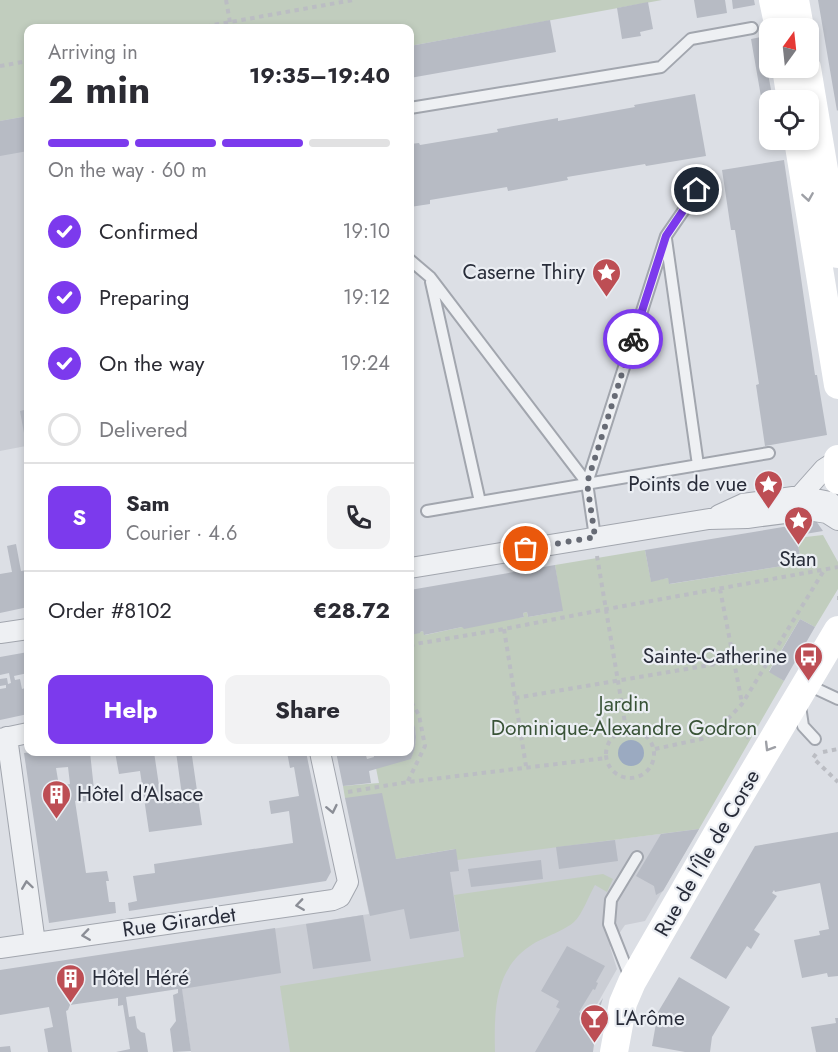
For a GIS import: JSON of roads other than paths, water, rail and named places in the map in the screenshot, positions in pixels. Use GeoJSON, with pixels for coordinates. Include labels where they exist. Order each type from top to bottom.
{"type":"FeatureCollection","features":[{"type":"Feature","properties":{"kind":"main road"},"geometry":{"type":"LineString","coordinates":[[768,18],[774,0]]}},
{"type":"Feature","properties":{"kind":"main road"},"geometry":{"type":"LineString","coordinates":[[795,0],[798,18]]}},
{"type":"Feature","properties":{"kind":"main road"},"geometry":{"type":"LineString","coordinates":[[809,78],[834,210],[829,267],[838,386]]}},
{"type":"Feature","properties":{"kind":"main road"},"geometry":{"type":"LineString","coordinates":[[800,150],[829,267]]}},
{"type":"Feature","properties":{"kind":"main road"},"geometry":{"type":"LineString","coordinates":[[838,459],[838,480]]}},
{"type":"Feature","properties":{"kind":"main road","name":"Rue de l'Île de Corse"},"geometry":{"type":"LineString","coordinates":[[614,1052],[623,1003],[632,982],[838,630]]}},
{"type":"Feature","properties":{"kind":"street"},"geometry":{"type":"LineString","coordinates":[[800,496],[824,469],[838,459]]}},
{"type":"Feature","properties":{"kind":"street"},"geometry":{"type":"LineString","coordinates":[[709,519],[742,504],[800,496],[830,501],[838,506]]}},
{"type":"Feature","properties":{"kind":"street"},"geometry":{"type":"LineString","coordinates":[[414,566],[709,519],[747,518],[808,510],[827,513],[838,520]]}},
{"type":"Feature","properties":{"kind":"street"},"geometry":{"type":"LineString","coordinates":[[0,633],[24,629]]}},
{"type":"Feature","properties":{"kind":"street"},"geometry":{"type":"LineString","coordinates":[[24,734],[4,738],[35,943]]}},
{"type":"Feature","properties":{"kind":"street","name":"Rue Girardet"},"geometry":{"type":"LineString","coordinates":[[0,948],[333,900],[340,897],[348,882],[321,756]]}},
{"type":"Feature","properties":{"kind":"lane"},"geometry":{"type":"LineString","coordinates":[[414,107],[662,67],[691,39],[759,29]]}},
{"type":"Feature","properties":{"kind":"lane"},"geometry":{"type":"LineString","coordinates":[[595,537],[587,483],[666,236],[708,175]]}},
{"type":"Feature","properties":{"kind":"lane"},"geometry":{"type":"LineString","coordinates":[[666,236],[698,465]]}},
{"type":"Feature","properties":{"kind":"lane"},"geometry":{"type":"LineString","coordinates":[[414,263],[430,277],[587,483]]}},
{"type":"Feature","properties":{"kind":"lane"},"geometry":{"type":"LineString","coordinates":[[430,277],[480,502]]}},
{"type":"Feature","properties":{"kind":"lane"},"geometry":{"type":"LineString","coordinates":[[427,511],[769,453]]}},
{"type":"Feature","properties":{"kind":"lane"},"geometry":{"type":"LineString","coordinates":[[815,739],[803,726],[803,690],[838,699]]}},
{"type":"Feature","properties":{"kind":"lane"},"geometry":{"type":"LineString","coordinates":[[632,982],[609,924],[611,900],[637,856]]}},
{"type":"Feature","properties":{"kind":"water"},"geometry":{"type":"Polygon","coordinates":[[[631,740],[640,744],[644,753],[640,762],[631,766],[622,762],[618,753],[622,744],[631,740]]]}},
{"type":"Feature","properties":{"kind":"place","name":"Caserne Thiry"},"geometry":{"type":"Point","coordinates":[606,298]}},
{"type":"Feature","properties":{"kind":"place","name":"Points de vue"},"geometry":{"type":"Point","coordinates":[768,510]}},
{"type":"Feature","properties":{"kind":"place","name":"Stan"},"geometry":{"type":"Point","coordinates":[798,546]}},
{"type":"Feature","properties":{"kind":"place","name":"Sainte-Catherine"},"geometry":{"type":"Point","coordinates":[808,682]}},
{"type":"Feature","properties":{"kind":"place","name":"Hôtel d'Alsace"},"geometry":{"type":"Point","coordinates":[56,820]}},
{"type":"Feature","properties":{"kind":"place","name":"Hôtel Héré"},"geometry":{"type":"Point","coordinates":[71,1004]}},
{"type":"Feature","properties":{"kind":"place","name":"L'Arôme"},"geometry":{"type":"Point","coordinates":[594,1044]}},
{"type":"Feature","properties":{"kind":"park label","name":"Jardin Dominique-Alexandre Godron"},"geometry":{"type":"Point","coordinates":[624,716]}}]}
